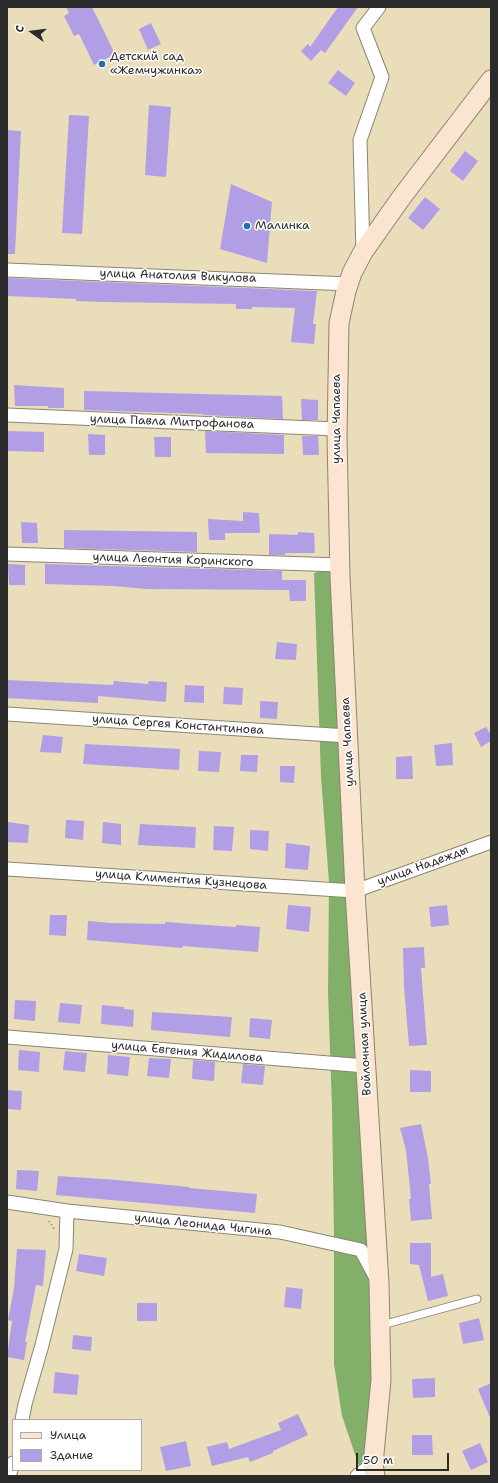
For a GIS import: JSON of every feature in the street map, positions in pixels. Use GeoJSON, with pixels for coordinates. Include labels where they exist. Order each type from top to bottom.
{"type":"FeatureCollection","features":[{"type":"Feature","properties":{"kind":"street"},"geometry":{"type":"LineString","coordinates":[[363,252],[360,140],[382,77],[363,28],[379,7]]}},
{"type":"Feature","properties":{"kind":"street","name":"улица Чапаева"},"geometry":{"type":"LineString","coordinates":[[351,804],[340,565],[337,429],[339,323],[348,284],[363,252],[401,198],[491,80]]}},
{"type":"Feature","properties":{"kind":"street","name":"улица Анатолия Викулова"},"geometry":{"type":"LineString","coordinates":[[7,270],[348,284]]}},
{"type":"Feature","properties":{"kind":"street","name":"улица Павла Митрофанова"},"geometry":{"type":"LineString","coordinates":[[7,416],[337,429]]}},
{"type":"Feature","properties":{"kind":"street","name":"улица Леонтия Коринского"},"geometry":{"type":"LineString","coordinates":[[7,554],[340,565]]}},
{"type":"Feature","properties":{"kind":"street","name":"улица Сергея Константинова"},"geometry":{"type":"LineString","coordinates":[[7,714],[348,736]]}},
{"type":"Feature","properties":{"kind":"street","name":"Войлочная улица"},"geometry":{"type":"LineString","coordinates":[[351,804],[379,1283],[381,1380],[374,1470]]}},
{"type":"Feature","properties":{"kind":"street","name":"улица Надежды"},"geometry":{"type":"LineString","coordinates":[[355,891],[491,842]]}},
{"type":"Feature","properties":{"kind":"street","name":"улица Климентия Кузнецова"},"geometry":{"type":"LineString","coordinates":[[7,869],[355,891]]}},
{"type":"Feature","properties":{"kind":"street","name":"улица Евгения Жидилова"},"geometry":{"type":"LineString","coordinates":[[7,1037],[366,1066]]}},
{"type":"Feature","properties":{"kind":"street","name":"улица Леонида Чигина"},"geometry":{"type":"LineString","coordinates":[[7,1202],[67,1211],[280,1232],[361,1250],[379,1283]]}},
{"type":"Feature","properties":{"kind":"street"},"geometry":{"type":"LineString","coordinates":[[22,1419],[66,1248],[67,1211]]}},
{"type":"Feature","properties":{"kind":"street"},"geometry":{"type":"LineString","coordinates":[[9,1476],[12,1466]]}},
{"type":"Feature","properties":{"kind":"street"},"geometry":{"type":"LineString","coordinates":[[357,1476],[374,1470]]}},
{"type":"Feature","properties":{"kind":"lane"},"geometry":{"type":"LineString","coordinates":[[380,1326],[477,1299]]}},
{"type":"Feature","properties":{"kind":"green space"},"geometry":{"type":"Polygon","coordinates":[[[331,568],[375,1398],[373,1464],[360,1469],[342,1416],[334,1364],[332,1107],[328,993],[329,882],[321,777],[314,573],[331,568]]]}},
{"type":"Feature","properties":{"kind":"building"},"geometry":{"type":"Polygon","coordinates":[[[66,7],[92,7],[115,54],[94,65],[79,34],[74,36],[64,16],[69,13],[66,7]]]}},
{"type":"Feature","properties":{"kind":"building"},"geometry":{"type":"Polygon","coordinates":[[[338,7],[358,7],[325,53],[321,50],[311,61],[301,51],[308,44],[310,47],[338,7]]]}},
{"type":"Feature","properties":{"kind":"building"},"geometry":{"type":"Polygon","coordinates":[[[151,23],[161,44],[148,50],[139,29],[151,23]]]}},
{"type":"Feature","properties":{"kind":"building"},"geometry":{"type":"Polygon","coordinates":[[[338,70],[355,83],[346,96],[328,83],[338,70]]]}},
{"type":"Feature","properties":{"kind":"building"},"geometry":{"type":"Polygon","coordinates":[[[149,105],[171,107],[166,177],[145,175],[149,105]]]}},
{"type":"Feature","properties":{"kind":"building"},"geometry":{"type":"Polygon","coordinates":[[[69,115],[89,116],[82,234],[62,233],[69,115]]]}},
{"type":"Feature","properties":{"kind":"building"},"geometry":{"type":"Polygon","coordinates":[[[7,130],[21,131],[15,254],[7,254],[7,130]]]}},
{"type":"Feature","properties":{"kind":"building"},"geometry":{"type":"Polygon","coordinates":[[[465,151],[478,161],[463,181],[450,171],[465,151]]]}},
{"type":"Feature","properties":{"kind":"building","name":"Малинка"},"geometry":{"type":"Polygon","coordinates":[[[231,184],[272,202],[267,263],[220,249],[231,184]]]}},
{"type":"Feature","properties":{"kind":"building"},"geometry":{"type":"Polygon","coordinates":[[[425,197],[440,209],[423,230],[408,218],[425,197]]]}},
{"type":"Feature","properties":{"kind":"building"},"geometry":{"type":"Polygon","coordinates":[[[7,278],[317,291],[313,324],[316,324],[314,344],[291,342],[295,308],[252,307],[252,309],[236,309],[236,304],[104,302],[76,301],[76,299],[7,296],[7,278]]]}},
{"type":"Feature","properties":{"kind":"building"},"geometry":{"type":"Polygon","coordinates":[[[14,385],[64,388],[64,408],[48,408],[48,406],[15,406],[14,385]]]}},
{"type":"Feature","properties":{"kind":"building"},"geometry":{"type":"Polygon","coordinates":[[[84,391],[282,396],[283,419],[202,414],[84,410],[84,391]]]}},
{"type":"Feature","properties":{"kind":"building"},"geometry":{"type":"Polygon","coordinates":[[[301,399],[318,400],[318,420],[302,420],[301,399]]]}},
{"type":"Feature","properties":{"kind":"building"},"geometry":{"type":"Polygon","coordinates":[[[7,431],[44,432],[44,452],[7,451],[7,431]]]}},
{"type":"Feature","properties":{"kind":"building"},"geometry":{"type":"Polygon","coordinates":[[[205,431],[284,435],[284,454],[206,453],[205,431]]]}},
{"type":"Feature","properties":{"kind":"building"},"geometry":{"type":"Polygon","coordinates":[[[88,434],[105,435],[105,455],[89,455],[88,434]]]}},
{"type":"Feature","properties":{"kind":"building"},"geometry":{"type":"Polygon","coordinates":[[[302,436],[318,436],[319,455],[303,455],[302,436]]]}},
{"type":"Feature","properties":{"kind":"building"},"geometry":{"type":"Polygon","coordinates":[[[154,437],[171,437],[171,457],[155,457],[154,437]]]}},
{"type":"Feature","properties":{"kind":"building"},"geometry":{"type":"Polygon","coordinates":[[[243,512],[259,513],[260,533],[225,533],[225,540],[209,540],[208,519],[243,521],[243,512]]]}},
{"type":"Feature","properties":{"kind":"building"},"geometry":{"type":"Polygon","coordinates":[[[21,522],[37,523],[38,543],[22,543],[21,522]]]}},
{"type":"Feature","properties":{"kind":"building"},"geometry":{"type":"Polygon","coordinates":[[[64,530],[197,532],[197,552],[64,548],[64,530]]]}},
{"type":"Feature","properties":{"kind":"building"},"geometry":{"type":"Polygon","coordinates":[[[298,532],[314,533],[315,553],[285,553],[285,555],[269,555],[269,534],[298,535],[298,532]]]}},
{"type":"Feature","properties":{"kind":"building"},"geometry":{"type":"Polygon","coordinates":[[[8,564],[25,565],[25,585],[9,585],[8,564]]]}},
{"type":"Feature","properties":{"kind":"building"},"geometry":{"type":"Polygon","coordinates":[[[45,564],[282,571],[282,580],[306,580],[306,601],[290,601],[289,590],[147,589],[113,586],[45,584],[45,564]]]}},
{"type":"Feature","properties":{"kind":"building"},"geometry":{"type":"Polygon","coordinates":[[[277,642],[297,644],[296,660],[275,659],[277,642]]]}},
{"type":"Feature","properties":{"kind":"building"},"geometry":{"type":"Polygon","coordinates":[[[7,680],[113,685],[114,681],[148,684],[149,681],[167,682],[166,702],[98,696],[98,703],[7,698],[7,680]]]}},
{"type":"Feature","properties":{"kind":"building"},"geometry":{"type":"Polygon","coordinates":[[[185,685],[204,686],[204,703],[184,702],[185,685]]]}},
{"type":"Feature","properties":{"kind":"building"},"geometry":{"type":"Polygon","coordinates":[[[224,687],[243,688],[242,705],[223,704],[224,687]]]}},
{"type":"Feature","properties":{"kind":"building"},"geometry":{"type":"Polygon","coordinates":[[[260,701],[278,702],[277,719],[260,718],[260,701]]]}},
{"type":"Feature","properties":{"kind":"building"},"geometry":{"type":"Polygon","coordinates":[[[486,727],[491,735],[491,741],[481,747],[474,733],[486,727]]]}},
{"type":"Feature","properties":{"kind":"building"},"geometry":{"type":"Polygon","coordinates":[[[43,735],[63,737],[61,753],[40,752],[43,735]]]}},
{"type":"Feature","properties":{"kind":"building"},"geometry":{"type":"Polygon","coordinates":[[[452,743],[453,765],[436,766],[434,745],[452,743]]]}},
{"type":"Feature","properties":{"kind":"building"},"geometry":{"type":"Polygon","coordinates":[[[85,744],[180,749],[179,770],[83,764],[85,744]]]}},
{"type":"Feature","properties":{"kind":"building"},"geometry":{"type":"Polygon","coordinates":[[[199,751],[221,752],[219,772],[198,771],[199,751]]]}},
{"type":"Feature","properties":{"kind":"building"},"geometry":{"type":"Polygon","coordinates":[[[241,755],[258,755],[257,772],[240,771],[241,755]]]}},
{"type":"Feature","properties":{"kind":"building"},"geometry":{"type":"Polygon","coordinates":[[[412,756],[413,779],[396,779],[396,757],[412,756]]]}},
{"type":"Feature","properties":{"kind":"building"},"geometry":{"type":"Polygon","coordinates":[[[280,766],[295,766],[294,783],[280,782],[280,766]]]}},
{"type":"Feature","properties":{"kind":"building"},"geometry":{"type":"Polygon","coordinates":[[[66,820],[84,821],[83,840],[65,838],[66,820]]]}},
{"type":"Feature","properties":{"kind":"building"},"geometry":{"type":"Polygon","coordinates":[[[8,822],[29,825],[28,843],[7,842],[8,822]]]}},
{"type":"Feature","properties":{"kind":"building"},"geometry":{"type":"Polygon","coordinates":[[[103,822],[121,824],[121,845],[102,843],[103,822]]]}},
{"type":"Feature","properties":{"kind":"building"},"geometry":{"type":"Polygon","coordinates":[[[140,824],[196,827],[195,848],[138,845],[140,824]]]}},
{"type":"Feature","properties":{"kind":"building"},"geometry":{"type":"Polygon","coordinates":[[[214,826],[234,827],[232,851],[213,850],[214,826]]]}},
{"type":"Feature","properties":{"kind":"building"},"geometry":{"type":"Polygon","coordinates":[[[250,830],[269,831],[268,851],[250,849],[250,830]]]}},
{"type":"Feature","properties":{"kind":"building"},"geometry":{"type":"Polygon","coordinates":[[[286,843],[310,846],[308,870],[285,868],[286,843]]]}},
{"type":"Feature","properties":{"kind":"building"},"geometry":{"type":"Polygon","coordinates":[[[288,905],[311,907],[309,932],[286,929],[288,905]]]}},
{"type":"Feature","properties":{"kind":"building"},"geometry":{"type":"Polygon","coordinates":[[[447,905],[449,925],[431,927],[429,907],[447,905]]]}},
{"type":"Feature","properties":{"kind":"building"},"geometry":{"type":"Polygon","coordinates":[[[50,915],[67,915],[66,936],[49,935],[50,915]]]}},
{"type":"Feature","properties":{"kind":"building"},"geometry":{"type":"Polygon","coordinates":[[[88,921],[165,924],[165,922],[236,927],[236,925],[260,927],[258,952],[183,946],[182,948],[87,940],[88,921]]]}},
{"type":"Feature","properties":{"kind":"building"},"geometry":{"type":"Polygon","coordinates":[[[424,947],[425,968],[421,968],[427,1045],[409,1046],[404,987],[403,948],[424,947]]]}},
{"type":"Feature","properties":{"kind":"building"},"geometry":{"type":"Polygon","coordinates":[[[15,1000],[36,1001],[35,1021],[14,1019],[15,1000]]]}},
{"type":"Feature","properties":{"kind":"building"},"geometry":{"type":"Polygon","coordinates":[[[60,1003],[82,1005],[80,1024],[58,1022],[60,1003]]]}},
{"type":"Feature","properties":{"kind":"building"},"geometry":{"type":"Polygon","coordinates":[[[102,1005],[124,1007],[124,1009],[134,1010],[133,1027],[101,1024],[102,1005]]]}},
{"type":"Feature","properties":{"kind":"building"},"geometry":{"type":"Polygon","coordinates":[[[152,1012],[232,1017],[230,1037],[151,1030],[152,1012]]]}},
{"type":"Feature","properties":{"kind":"building"},"geometry":{"type":"Polygon","coordinates":[[[250,1018],[272,1020],[270,1039],[249,1037],[250,1018]]]}},
{"type":"Feature","properties":{"kind":"building"},"geometry":{"type":"Polygon","coordinates":[[[19,1050],[40,1052],[39,1072],[18,1070],[19,1050]]]}},
{"type":"Feature","properties":{"kind":"building"},"geometry":{"type":"Polygon","coordinates":[[[65,1051],[87,1053],[85,1072],[63,1070],[65,1051]]]}},
{"type":"Feature","properties":{"kind":"building"},"geometry":{"type":"Polygon","coordinates":[[[108,1055],[130,1057],[128,1076],[107,1074],[108,1055]]]}},
{"type":"Feature","properties":{"kind":"building"},"geometry":{"type":"Polygon","coordinates":[[[149,1058],[171,1059],[169,1078],[147,1076],[149,1058]]]}},
{"type":"Feature","properties":{"kind":"building"},"geometry":{"type":"Polygon","coordinates":[[[193,1060],[215,1062],[214,1081],[192,1079],[193,1060]]]}},
{"type":"Feature","properties":{"kind":"building"},"geometry":{"type":"Polygon","coordinates":[[[243,1064],[265,1066],[263,1085],[241,1083],[243,1064]]]}},
{"type":"Feature","properties":{"kind":"building"},"geometry":{"type":"Polygon","coordinates":[[[410,1070],[431,1071],[431,1092],[410,1092],[410,1070]]]}},
{"type":"Feature","properties":{"kind":"building"},"geometry":{"type":"Polygon","coordinates":[[[7,1090],[22,1091],[21,1110],[7,1109],[7,1090]]]}},
{"type":"Feature","properties":{"kind":"building"},"geometry":{"type":"Polygon","coordinates":[[[421,1124],[428,1158],[431,1184],[429,1184],[432,1219],[411,1221],[409,1199],[411,1199],[406,1150],[400,1128],[421,1124]]]}},
{"type":"Feature","properties":{"kind":"building"},"geometry":{"type":"Polygon","coordinates":[[[17,1170],[39,1171],[37,1191],[16,1189],[17,1170]]]}},
{"type":"Feature","properties":{"kind":"building"},"geometry":{"type":"Polygon","coordinates":[[[58,1176],[117,1180],[257,1194],[255,1213],[56,1195],[58,1176]]]}},
{"type":"Feature","properties":{"kind":"building"},"geometry":{"type":"Polygon","coordinates":[[[410,1243],[431,1243],[431,1277],[443,1274],[448,1296],[428,1301],[419,1265],[410,1264],[410,1243]]]}},
{"type":"Feature","properties":{"kind":"building"},"geometry":{"type":"Polygon","coordinates":[[[17,1249],[46,1250],[43,1286],[36,1285],[25,1342],[27,1342],[24,1360],[7,1357],[12,1321],[8,1320],[14,1288],[17,1249]]]}},
{"type":"Feature","properties":{"kind":"building"},"geometry":{"type":"Polygon","coordinates":[[[79,1254],[107,1258],[104,1276],[76,1271],[79,1254]]]}},
{"type":"Feature","properties":{"kind":"building"},"geometry":{"type":"Polygon","coordinates":[[[286,1287],[303,1289],[301,1309],[284,1307],[286,1287]]]}},
{"type":"Feature","properties":{"kind":"building"},"geometry":{"type":"Polygon","coordinates":[[[137,1303],[157,1303],[157,1321],[137,1321],[137,1303]]]}},
{"type":"Feature","properties":{"kind":"building"},"geometry":{"type":"Polygon","coordinates":[[[479,1318],[484,1340],[463,1344],[459,1323],[479,1318]]]}},
{"type":"Feature","properties":{"kind":"building"},"geometry":{"type":"Polygon","coordinates":[[[73,1335],[92,1337],[91,1351],[72,1349],[73,1335]]]}},
{"type":"Feature","properties":{"kind":"building"},"geometry":{"type":"Polygon","coordinates":[[[55,1372],[79,1375],[77,1395],[53,1393],[55,1372]]]}},
{"type":"Feature","properties":{"kind":"building"},"geometry":{"type":"Polygon","coordinates":[[[435,1378],[435,1397],[413,1398],[412,1379],[435,1378]]]}},
{"type":"Feature","properties":{"kind":"building"},"geometry":{"type":"Polygon","coordinates":[[[491,1383],[491,1420],[478,1389],[491,1383]]]}},
{"type":"Feature","properties":{"kind":"building"},"geometry":{"type":"Polygon","coordinates":[[[298,1414],[308,1435],[273,1451],[273,1453],[250,1462],[248,1457],[212,1466],[207,1447],[227,1442],[229,1449],[281,1430],[278,1423],[298,1414]]]}},
{"type":"Feature","properties":{"kind":"building"},"geometry":{"type":"Polygon","coordinates":[[[412,1435],[432,1435],[433,1455],[412,1455],[412,1435]]]}},
{"type":"Feature","properties":{"kind":"building"},"geometry":{"type":"Polygon","coordinates":[[[186,1441],[191,1466],[166,1471],[160,1447],[186,1441]]]}},
{"type":"Feature","properties":{"kind":"building"},"geometry":{"type":"Polygon","coordinates":[[[480,1443],[488,1462],[471,1470],[462,1451],[480,1443]]]}},
{"type":"Feature","properties":{"kind":"place","name":"Детский сад «Жемчужинка»"},"geometry":{"type":"Point","coordinates":[102,64]}},
{"type":"Feature","properties":{"kind":"place","name":"Малинка"},"geometry":{"type":"Point","coordinates":[247,226]}}]}
